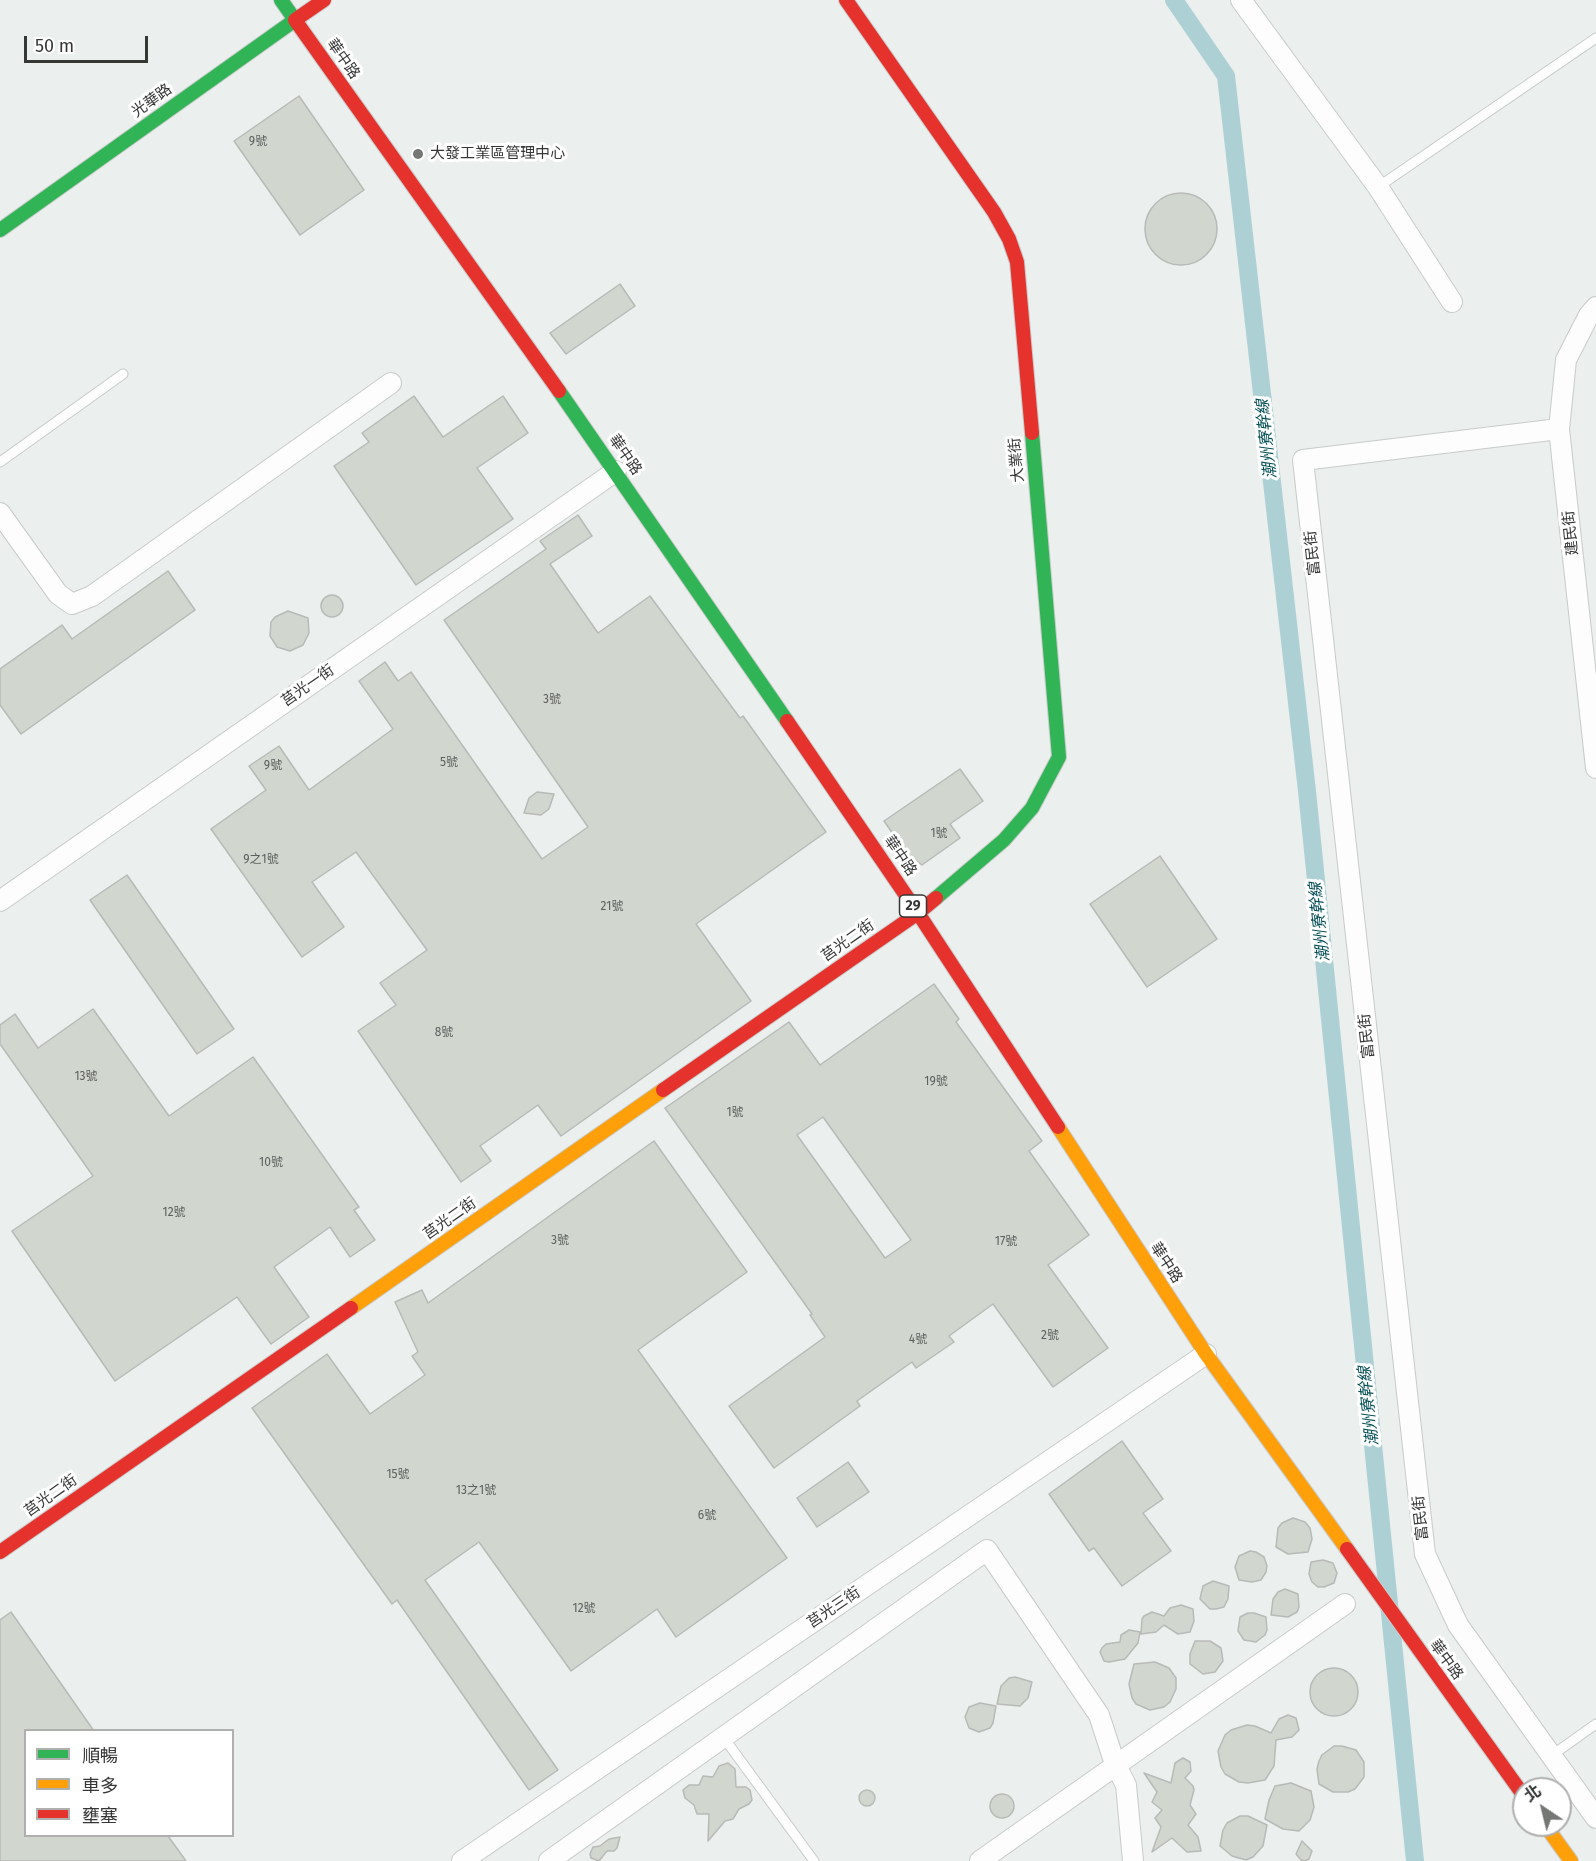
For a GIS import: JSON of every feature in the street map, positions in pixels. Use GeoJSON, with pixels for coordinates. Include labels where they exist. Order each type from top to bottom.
{"type":"FeatureCollection","features":[{"type":"Feature","properties":{"kind":"street","name":"華中路"},"geometry":{"type":"LineString","coordinates":[[281,0],[616,471],[918,913],[1206,1354],[1512,1779]]}},
{"type":"Feature","properties":{"kind":"street","name":"光華路"},"geometry":{"type":"LineString","coordinates":[[0,230],[324,0]]}},
{"type":"Feature","properties":{"kind":"street","name":"大業街"},"geometry":{"type":"LineString","coordinates":[[846,0],[994,213],[1009,239],[1017,262],[1059,757],[1032,808],[1004,840],[918,913]]}},
{"type":"Feature","properties":{"kind":"street"},"geometry":{"type":"LineString","coordinates":[[1241,0],[1378,188],[1452,302]]}},
{"type":"Feature","properties":{"kind":"street","name":"建民街"},"geometry":{"type":"LineString","coordinates":[[1596,307],[1589,315],[1566,360],[1559,429],[1596,768]]}},
{"type":"Feature","properties":{"kind":"street"},"geometry":{"type":"LineString","coordinates":[[0,513],[58,594],[72,604],[92,596],[391,384]]}},
{"type":"Feature","properties":{"kind":"street","name":"富民街"},"geometry":{"type":"LineString","coordinates":[[1559,429],[1303,460],[1425,1554],[1458,1625],[1596,1818]]}},
{"type":"Feature","properties":{"kind":"street","name":"莒光一街"},"geometry":{"type":"LineString","coordinates":[[0,902],[616,471]]}},
{"type":"Feature","properties":{"kind":"street","name":"莒光二街"},"geometry":{"type":"LineString","coordinates":[[0,1552],[918,913]]}},
{"type":"Feature","properties":{"kind":"street","name":"莒光三街"},"geometry":{"type":"LineString","coordinates":[[462,1861],[1206,1354]]}},
{"type":"Feature","properties":{"kind":"street"},"geometry":{"type":"LineString","coordinates":[[562,1857],[987,1550],[1099,1715],[1115,1764],[1126,1785],[1133,1861]]}},
{"type":"Feature","properties":{"kind":"street"},"geometry":{"type":"LineString","coordinates":[[980,1861],[1345,1604]]}},
{"type":"Feature","properties":{"kind":"street"},"geometry":{"type":"LineString","coordinates":[[1554,1837],[1571,1861]]}},
{"type":"Feature","properties":{"kind":"lane"},"geometry":{"type":"LineString","coordinates":[[1378,188],[1596,38]]}},
{"type":"Feature","properties":{"kind":"lane"},"geometry":{"type":"LineString","coordinates":[[0,462],[123,375]]}},
{"type":"Feature","properties":{"kind":"lane"},"geometry":{"type":"LineString","coordinates":[[1551,1756],[1596,1724]]}},
{"type":"Feature","properties":{"kind":"lane"},"geometry":{"type":"LineString","coordinates":[[724,1738],[814,1861]]}},
{"type":"Feature","properties":{"kind":"building"},"geometry":{"type":"Polygon","coordinates":[[[299,96],[364,190],[300,235],[234,141],[299,96]]]}},
{"type":"Feature","properties":{"kind":"building"},"geometry":{"type":"Polygon","coordinates":[[[1188,193],[1207,203],[1215,215],[1217,229],[1215,243],[1207,255],[1195,263],[1174,265],[1155,255],[1147,243],[1145,222],[1155,203],[1167,195],[1188,193]]]}},
{"type":"Feature","properties":{"kind":"building"},"geometry":{"type":"Polygon","coordinates":[[[620,284],[635,306],[566,354],[550,333],[620,284]]]}},
{"type":"Feature","properties":{"kind":"building"},"geometry":{"type":"Polygon","coordinates":[[[414,396],[443,437],[503,396],[528,433],[477,468],[513,519],[416,585],[334,466],[369,442],[362,433],[414,396]]]}},
{"type":"Feature","properties":{"kind":"building"},"geometry":{"type":"Polygon","coordinates":[[[578,515],[592,536],[550,564],[598,633],[650,596],[740,718],[743,716],[826,832],[696,924],[751,1001],[561,1136],[538,1105],[480,1146],[491,1161],[461,1182],[358,1031],[396,1005],[380,983],[427,950],[356,852],[312,882],[344,927],[302,957],[211,829],[266,790],[249,766],[279,746],[309,790],[393,729],[359,681],[385,662],[398,681],[411,672],[542,859],[588,827],[444,620],[546,549],[540,541],[578,515]]]}},
{"type":"Feature","properties":{"kind":"building"},"geometry":{"type":"Polygon","coordinates":[[[168,571],[195,610],[21,734],[0,705],[0,669],[62,625],[72,639],[168,571]]]}},
{"type":"Feature","properties":{"kind":"building"},"geometry":{"type":"Polygon","coordinates":[[[332,595],[340,598],[343,606],[340,614],[332,617],[324,614],[321,606],[324,598],[332,595]]]}},
{"type":"Feature","properties":{"kind":"building"},"geometry":{"type":"Polygon","coordinates":[[[288,611],[308,618],[309,633],[303,645],[290,651],[277,647],[270,636],[271,622],[275,617],[288,611]]]}},
{"type":"Feature","properties":{"kind":"building"},"geometry":{"type":"Polygon","coordinates":[[[960,769],[983,801],[950,824],[960,838],[922,865],[906,853],[884,821],[960,769]]]}},
{"type":"Feature","properties":{"kind":"building"},"geometry":{"type":"Polygon","coordinates":[[[537,792],[554,794],[549,809],[541,815],[524,813],[529,798],[537,792]]]}},
{"type":"Feature","properties":{"kind":"building"},"geometry":{"type":"Polygon","coordinates":[[[1160,856],[1217,939],[1147,987],[1090,904],[1160,856]]]}},
{"type":"Feature","properties":{"kind":"building"},"geometry":{"type":"Polygon","coordinates":[[[127,875],[234,1029],[197,1054],[90,900],[127,875]]]}},
{"type":"Feature","properties":{"kind":"building"},"geometry":{"type":"Polygon","coordinates":[[[934,984],[959,1019],[956,1022],[1042,1141],[1029,1151],[1089,1235],[1048,1265],[1108,1348],[1053,1387],[993,1304],[949,1336],[954,1342],[916,1368],[912,1362],[857,1401],[860,1406],[774,1468],[729,1406],[825,1337],[810,1315],[812,1314],[665,1108],[789,1022],[820,1065],[934,984]],[[823,1117],[797,1135],[885,1258],[911,1240],[823,1117]]]}},
{"type":"Feature","properties":{"kind":"building"},"geometry":{"type":"Polygon","coordinates":[[[93,1009],[169,1116],[253,1057],[359,1207],[354,1210],[375,1240],[350,1257],[330,1227],[274,1267],[309,1317],[271,1344],[237,1297],[115,1381],[12,1231],[93,1176],[0,1044],[0,1025],[15,1014],[38,1048],[93,1009]]]}},
{"type":"Feature","properties":{"kind":"building"},"geometry":{"type":"Polygon","coordinates":[[[654,1141],[747,1272],[638,1350],[787,1558],[676,1637],[657,1609],[571,1671],[479,1542],[425,1580],[558,1770],[529,1790],[397,1600],[392,1604],[252,1408],[327,1354],[370,1414],[425,1375],[412,1356],[418,1352],[395,1302],[422,1290],[428,1303],[654,1141]]]}},
{"type":"Feature","properties":{"kind":"building"},"geometry":{"type":"Polygon","coordinates":[[[1122,1441],[1163,1499],[1143,1513],[1171,1551],[1122,1586],[1094,1548],[1089,1551],[1049,1494],[1122,1441]]]}},
{"type":"Feature","properties":{"kind":"building"},"geometry":{"type":"Polygon","coordinates":[[[848,1462],[869,1492],[817,1527],[797,1498],[848,1462]]]}},
{"type":"Feature","properties":{"kind":"building"},"geometry":{"type":"Polygon","coordinates":[[[1293,1518],[1305,1522],[1310,1528],[1312,1539],[1308,1552],[1288,1554],[1276,1547],[1278,1528],[1282,1523],[1293,1518]]]}},
{"type":"Feature","properties":{"kind":"building"},"geometry":{"type":"Polygon","coordinates":[[[1250,1551],[1264,1557],[1267,1566],[1261,1580],[1252,1582],[1239,1580],[1235,1567],[1239,1556],[1250,1551]]]}},
{"type":"Feature","properties":{"kind":"building"},"geometry":{"type":"Polygon","coordinates":[[[1323,1560],[1333,1563],[1337,1573],[1334,1583],[1318,1587],[1312,1582],[1309,1574],[1311,1562],[1323,1560]]]}},
{"type":"Feature","properties":{"kind":"building"},"geometry":{"type":"Polygon","coordinates":[[[1213,1581],[1229,1586],[1228,1599],[1224,1607],[1210,1609],[1200,1599],[1203,1586],[1213,1581]]]}},
{"type":"Feature","properties":{"kind":"building"},"geometry":{"type":"Polygon","coordinates":[[[1285,1589],[1298,1594],[1297,1612],[1288,1617],[1271,1615],[1273,1599],[1278,1592],[1285,1589]]]}},
{"type":"Feature","properties":{"kind":"building"},"geometry":{"type":"Polygon","coordinates":[[[1181,1605],[1193,1609],[1194,1621],[1190,1632],[1178,1634],[1164,1625],[1156,1632],[1141,1634],[1144,1616],[1152,1612],[1164,1616],[1170,1608],[1181,1605]]]}},
{"type":"Feature","properties":{"kind":"building"},"geometry":{"type":"Polygon","coordinates":[[[11,1612],[93,1729],[24,1729],[24,1837],[169,1837],[186,1861],[0,1861],[0,1620],[11,1612]]]}},
{"type":"Feature","properties":{"kind":"building"},"geometry":{"type":"Polygon","coordinates":[[[1248,1613],[1266,1617],[1265,1635],[1256,1642],[1244,1640],[1238,1631],[1240,1617],[1248,1613]]]}},
{"type":"Feature","properties":{"kind":"building"},"geometry":{"type":"Polygon","coordinates":[[[1129,1630],[1140,1632],[1138,1643],[1125,1659],[1104,1661],[1100,1652],[1102,1648],[1106,1644],[1120,1642],[1121,1635],[1129,1630]]]}},
{"type":"Feature","properties":{"kind":"building"},"geometry":{"type":"Polygon","coordinates":[[[1195,1641],[1210,1641],[1221,1648],[1223,1661],[1215,1672],[1203,1674],[1190,1664],[1190,1654],[1195,1641]]]}},
{"type":"Feature","properties":{"kind":"building"},"geometry":{"type":"Polygon","coordinates":[[[1155,1662],[1169,1668],[1176,1678],[1176,1689],[1170,1702],[1164,1707],[1150,1710],[1136,1704],[1129,1684],[1134,1664],[1155,1662]]]}},
{"type":"Feature","properties":{"kind":"building"},"geometry":{"type":"Polygon","coordinates":[[[1329,1668],[1339,1668],[1351,1675],[1358,1687],[1358,1697],[1351,1709],[1339,1716],[1329,1716],[1314,1705],[1310,1697],[1310,1687],[1321,1672],[1329,1668]]]}},
{"type":"Feature","properties":{"kind":"building"},"geometry":{"type":"Polygon","coordinates":[[[1015,1677],[1032,1682],[1028,1698],[1020,1706],[997,1704],[1001,1686],[1009,1678],[1015,1677]]]}},
{"type":"Feature","properties":{"kind":"building"},"geometry":{"type":"Polygon","coordinates":[[[980,1703],[996,1706],[990,1728],[979,1732],[969,1728],[965,1717],[969,1707],[980,1703]]]}},
{"type":"Feature","properties":{"kind":"building"},"geometry":{"type":"Polygon","coordinates":[[[1288,1715],[1296,1718],[1299,1730],[1292,1737],[1276,1740],[1274,1766],[1265,1780],[1239,1782],[1225,1774],[1218,1751],[1225,1735],[1231,1730],[1247,1725],[1271,1733],[1279,1719],[1288,1715]]]}},
{"type":"Feature","properties":{"kind":"building"},"geometry":{"type":"Polygon","coordinates":[[[1334,1746],[1356,1750],[1364,1762],[1364,1777],[1355,1789],[1348,1792],[1333,1792],[1319,1784],[1317,1769],[1319,1761],[1322,1755],[1334,1746]]]}},
{"type":"Feature","properties":{"kind":"building"},"geometry":{"type":"Polygon","coordinates":[[[1183,1758],[1190,1762],[1191,1771],[1185,1778],[1193,1786],[1190,1805],[1196,1814],[1188,1825],[1198,1837],[1201,1851],[1187,1852],[1172,1838],[1152,1852],[1161,1827],[1155,1818],[1162,1810],[1152,1802],[1157,1792],[1144,1773],[1171,1783],[1175,1763],[1183,1758]]]}},
{"type":"Feature","properties":{"kind":"building"},"geometry":{"type":"Polygon","coordinates":[[[728,1763],[735,1769],[736,1787],[746,1787],[750,1790],[752,1800],[739,1809],[733,1819],[725,1821],[708,1841],[709,1814],[697,1814],[694,1805],[685,1798],[683,1790],[689,1785],[699,1785],[703,1776],[713,1777],[719,1766],[728,1763]]]}},
{"type":"Feature","properties":{"kind":"building"},"geometry":{"type":"Polygon","coordinates":[[[1291,1783],[1311,1791],[1314,1807],[1310,1820],[1299,1831],[1283,1829],[1265,1819],[1275,1786],[1291,1783]]]}},
{"type":"Feature","properties":{"kind":"building"},"geometry":{"type":"Polygon","coordinates":[[[864,1790],[870,1790],[875,1798],[873,1804],[864,1806],[859,1801],[859,1795],[864,1790]]]}},
{"type":"Feature","properties":{"kind":"building"},"geometry":{"type":"Polygon","coordinates":[[[1002,1794],[1011,1797],[1014,1806],[1011,1815],[1002,1818],[993,1815],[990,1806],[993,1797],[1002,1794]]]}},
{"type":"Feature","properties":{"kind":"building"},"geometry":{"type":"Polygon","coordinates":[[[1240,1816],[1248,1816],[1267,1825],[1263,1846],[1253,1857],[1246,1860],[1232,1856],[1220,1846],[1227,1823],[1240,1816]]]}},
{"type":"Feature","properties":{"kind":"building"},"geometry":{"type":"Polygon","coordinates":[[[620,1837],[614,1851],[607,1851],[599,1861],[591,1858],[593,1847],[600,1846],[609,1839],[620,1837]]]}},
{"type":"Feature","properties":{"kind":"building"},"geometry":{"type":"Polygon","coordinates":[[[1302,1841],[1312,1851],[1309,1859],[1305,1861],[1296,1854],[1302,1841]]]}},
{"type":"Feature","properties":{"kind":"waterway","name":"潮州寮幹線"},"geometry":{"type":"LineString","coordinates":[[1174,0],[1226,76],[1307,791],[1415,1861]]}},
{"type":"Feature","properties":{"kind":"traffic: fast"},"geometry":{"type":"LineString","coordinates":[[0,230],[295,20],[281,0]]}},
{"type":"Feature","properties":{"kind":"traffic: fast"},"geometry":{"type":"LineString","coordinates":[[559,391],[787,721]]}},
{"type":"Feature","properties":{"kind":"traffic: fast"},"geometry":{"type":"LineString","coordinates":[[936,898],[1004,840],[1032,808],[1059,757],[1032,433]]}},
{"type":"Feature","properties":{"kind":"traffic: slow"},"geometry":{"type":"LineString","coordinates":[[351,1308],[663,1090]]}},
{"type":"Feature","properties":{"kind":"traffic: slow"},"geometry":{"type":"LineString","coordinates":[[1058,1127],[1206,1354],[1347,1549]]}},
{"type":"Feature","properties":{"kind":"traffic: slow"},"geometry":{"type":"LineString","coordinates":[[1554,1837],[1571,1861]]}},
{"type":"Feature","properties":{"kind":"traffic: jam"},"geometry":{"type":"LineString","coordinates":[[324,0],[295,20],[559,391]]}},
{"type":"Feature","properties":{"kind":"traffic: jam"},"geometry":{"type":"LineString","coordinates":[[846,0],[994,212],[1009,239],[1017,262],[1032,433]]}},
{"type":"Feature","properties":{"kind":"traffic: jam"},"geometry":{"type":"LineString","coordinates":[[787,721],[918,913],[1058,1127]]}},
{"type":"Feature","properties":{"kind":"traffic: jam"},"geometry":{"type":"LineString","coordinates":[[663,1090],[918,913],[936,898]]}},
{"type":"Feature","properties":{"kind":"traffic: jam"},"geometry":{"type":"LineString","coordinates":[[0,1552],[351,1308]]}},
{"type":"Feature","properties":{"kind":"traffic: jam"},"geometry":{"type":"LineString","coordinates":[[1347,1549],[1512,1779]]}},
{"type":"Feature","properties":{"kind":"place","name":"大發工業區管理中心"},"geometry":{"type":"Point","coordinates":[418,154]}}]}
